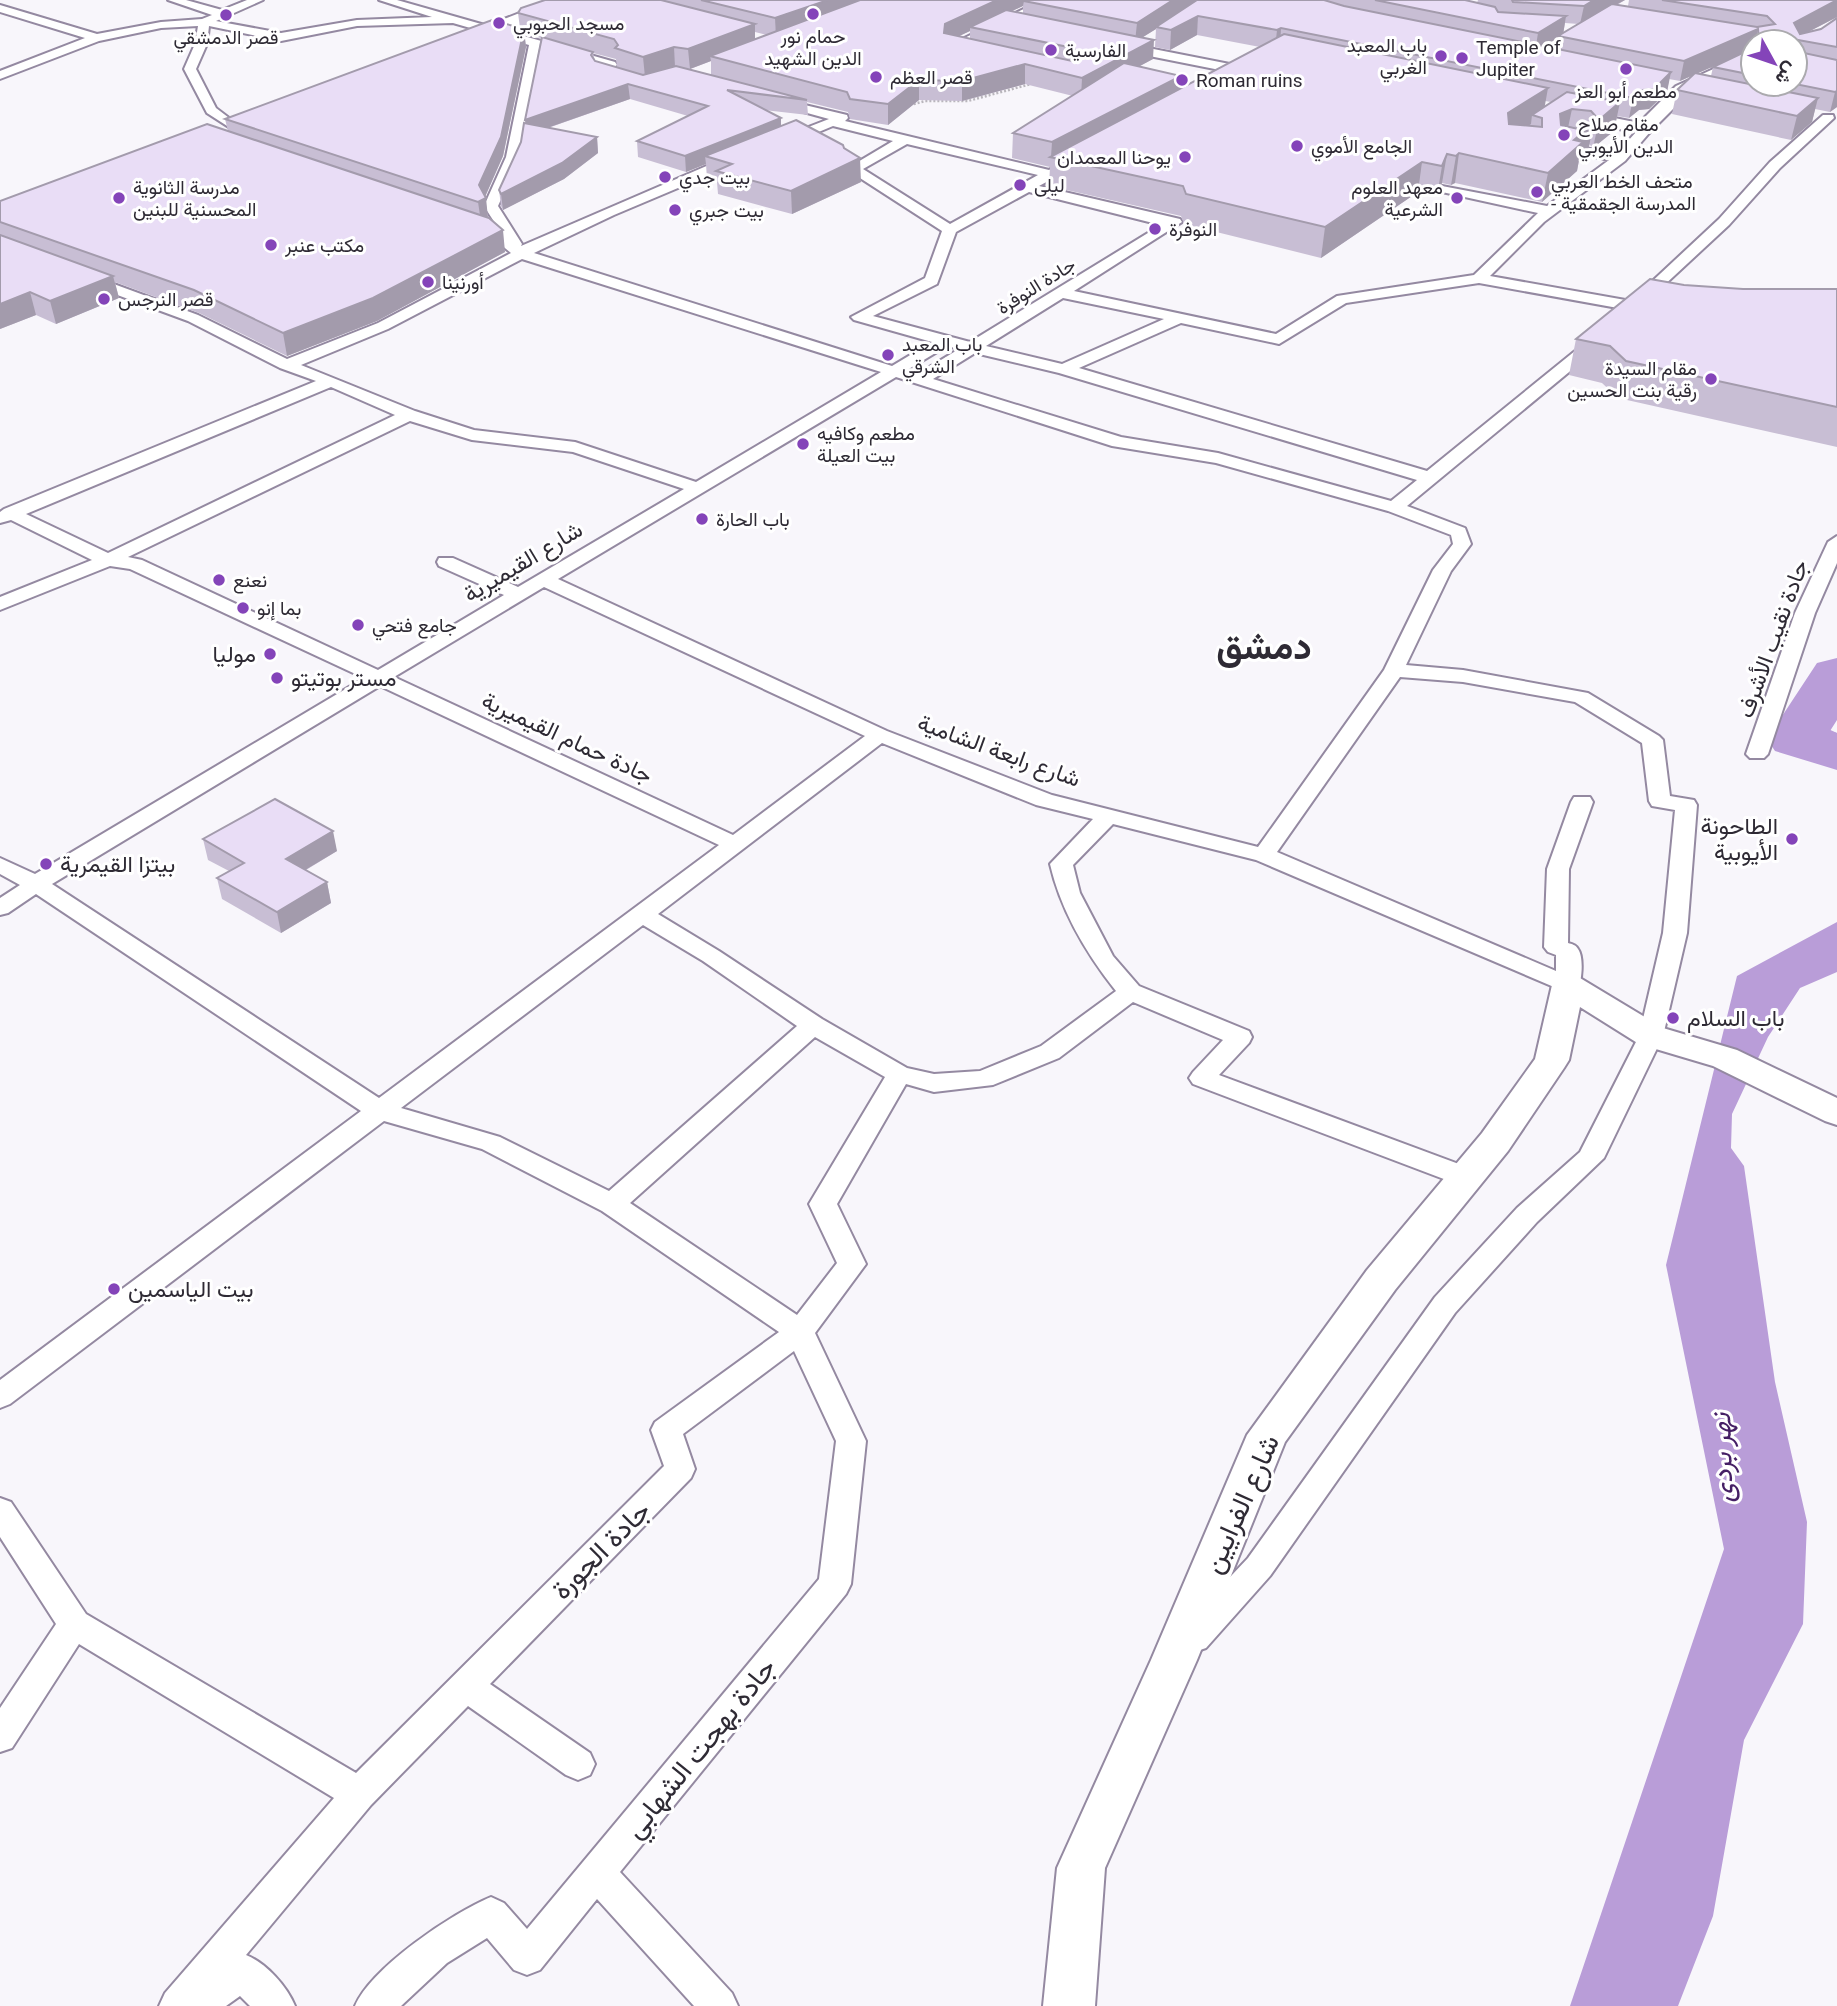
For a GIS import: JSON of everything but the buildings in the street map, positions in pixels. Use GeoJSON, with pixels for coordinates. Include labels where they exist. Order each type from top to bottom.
{"type":"FeatureCollection","features":[{"type":"Feature","properties":{"kind":"street"},"geometry":{"type":"LineString","coordinates":[[174,0],[226,15]]}},
{"type":"Feature","properties":{"kind":"street"},"geometry":{"type":"LineString","coordinates":[[0,75],[96,38],[161,25],[204,22],[257,0]]}},
{"type":"Feature","properties":{"kind":"street"},"geometry":{"type":"LineString","coordinates":[[385,0],[611,65],[601,70],[620,75]]}},
{"type":"Feature","properties":{"kind":"street"},"geometry":{"type":"LineString","coordinates":[[441,50],[569,0]]}},
{"type":"Feature","properties":{"kind":"street"},"geometry":{"type":"LineString","coordinates":[[980,54],[950,48],[1051,0]]}},
{"type":"Feature","properties":{"kind":"street"},"geometry":{"type":"LineString","coordinates":[[0,8],[96,38]]}},
{"type":"Feature","properties":{"kind":"street"},"geometry":{"type":"LineString","coordinates":[[204,22],[281,37],[357,23],[451,20]]}},
{"type":"Feature","properties":{"kind":"street"},"geometry":{"type":"LineString","coordinates":[[204,22],[201,44],[190,69],[211,110],[233,127]]}},
{"type":"Feature","properties":{"kind":"street"},"geometry":{"type":"LineString","coordinates":[[1002,22],[1029,27]]}},
{"type":"Feature","properties":{"kind":"street"},"geometry":{"type":"LineString","coordinates":[[521,254],[491,206],[513,157],[536,42]]}},
{"type":"Feature","properties":{"kind":"street"},"geometry":{"type":"LineString","coordinates":[[1110,44],[1142,46],[1252,69],[1223,84]]}},
{"type":"Feature","properties":{"kind":"street"},"geometry":{"type":"LineString","coordinates":[[1479,279],[1550,211],[1620,158],[1644,132],[1643,129],[1676,89],[1739,62]]}},
{"type":"Feature","properties":{"kind":"street"},"geometry":{"type":"LineString","coordinates":[[1676,89],[1709,95]]}},
{"type":"Feature","properties":{"kind":"street"},"geometry":{"type":"LineString","coordinates":[[757,95],[842,118],[776,145]]}},
{"type":"Feature","properties":{"kind":"street"},"geometry":{"type":"LineString","coordinates":[[1555,112],[1643,129]]}},
{"type":"Feature","properties":{"kind":"street"},"geometry":{"type":"LineString","coordinates":[[1650,308],[1639,301],[1724,222],[1821,116]]}},
{"type":"Feature","properties":{"kind":"street"},"geometry":{"type":"LineString","coordinates":[[832,122],[1049,174]]}},
{"type":"Feature","properties":{"kind":"street"},"geometry":{"type":"LineString","coordinates":[[904,140],[853,169],[950,230]]}},
{"type":"Feature","properties":{"kind":"street"},"geometry":{"type":"LineString","coordinates":[[1574,148],[1620,158]]}},
{"type":"Feature","properties":{"kind":"street"},"geometry":{"type":"LineString","coordinates":[[286,365],[383,326],[521,254],[609,212],[753,153]]}},
{"type":"Feature","properties":{"kind":"street"},"geometry":{"type":"LineString","coordinates":[[1086,155],[950,230],[932,281],[859,317],[972,348],[1064,369],[1430,478]]}},
{"type":"Feature","properties":{"kind":"street","name":"جادة النوفرة"},"geometry":{"type":"LineString","coordinates":[[921,379],[1173,223],[1027,187]]}},
{"type":"Feature","properties":{"kind":"street"},"geometry":{"type":"LineString","coordinates":[[1447,189],[1550,211]]}},
{"type":"Feature","properties":{"kind":"street"},"geometry":{"type":"LineString","coordinates":[[458,222],[498,235],[521,254],[1118,442],[1218,458],[1394,507],[1459,532],[1462,544],[1442,570],[1394,670],[1264,855]]}},
{"type":"Feature","properties":{"kind":"street"},"geometry":{"type":"LineString","coordinates":[[77,275],[193,318],[286,365],[331,381],[409,415],[472,435],[575,447],[695,488]]}},
{"type":"Feature","properties":{"kind":"street"},"geometry":{"type":"LineString","coordinates":[[1061,293],[1279,339],[1342,299],[1479,279],[1650,308]]}},
{"type":"Feature","properties":{"kind":"street"},"geometry":{"type":"LineString","coordinates":[[1394,507],[1650,308]]}},
{"type":"Feature","properties":{"kind":"street"},"geometry":{"type":"LineString","coordinates":[[1064,369],[1180,318]]}},
{"type":"Feature","properties":{"kind":"street","name":"شارع القيميرية"},"geometry":{"type":"LineString","coordinates":[[0,908],[542,579],[946,341]]}},
{"type":"Feature","properties":{"kind":"street"},"geometry":{"type":"LineString","coordinates":[[5,516],[331,381]]}},
{"type":"Feature","properties":{"kind":"street"},"geometry":{"type":"LineString","coordinates":[[0,604],[108,560],[409,415]]}},
{"type":"Feature","properties":{"kind":"street","name":"جادة حمام القيميرية"},"geometry":{"type":"LineString","coordinates":[[5,516],[108,560],[135,564],[376,679],[737,845]]}},
{"type":"Feature","properties":{"kind":"street","name":"جادة نقيب الأشرف"},"geometry":{"type":"LineString","coordinates":[[1758,754],[1805,613],[1837,542]]}},
{"type":"Feature","properties":{"kind":"street"},"geometry":{"type":"LineString","coordinates":[[446,562],[518,594]]}},
{"type":"Feature","properties":{"kind":"street","name":"شارع رابعة الشامية"},"geometry":{"type":"LineString","coordinates":[[542,579],[880,735],[1044,800],[1264,855],[1568,985]]}},
{"type":"Feature","properties":{"kind":"street"},"geometry":{"type":"LineString","coordinates":[[1174,1660],[1259,1567],[1445,1305],[1527,1215],[1591,1158],[1651,1036],[1675,933],[1686,805],[1660,801],[1652,740],[1581,697],[1463,676],[1394,670]]}},
{"type":"Feature","properties":{"kind":"street"},"geometry":{"type":"LineString","coordinates":[[0,1396],[880,735]]}},
{"type":"Feature","properties":{"kind":"street"},"geometry":{"type":"LineString","coordinates":[[1582,802],[1558,869],[1556,947],[1569,951],[1568,985],[1651,1036],[1725,1058],[1837,1113]]}},
{"type":"Feature","properties":{"kind":"street"},"geometry":{"type":"LineString","coordinates":[[1108,816],[1061,864],[1069,893],[1103,959],[1130,992],[1240,1037],[1202,1078],[1466,1177]]}},
{"type":"Feature","properties":{"kind":"street"},"geometry":{"type":"LineString","coordinates":[[0,865],[36,884],[378,1110],[491,1143],[612,1204],[800,1332]]}},
{"type":"Feature","properties":{"kind":"street"},"geometry":{"type":"LineString","coordinates":[[643,915],[711,956],[813,1025],[899,1074],[934,1083],[984,1079],[1050,1052],[1130,992]]}},
{"type":"Feature","properties":{"kind":"street","name":"شارع الفرايين"},"geometry":{"type":"LineString","coordinates":[[1069,2006],[1081,1868],[1174,1660],[1267,1435],[1381,1280],[1495,1142],[1552,1060],[1568,985]]}},
{"type":"Feature","properties":{"kind":"street"},"geometry":{"type":"LineString","coordinates":[[612,1204],[813,1025]]}},
{"type":"Feature","properties":{"kind":"street","name":"جادة الجورة"},"geometry":{"type":"LineString","coordinates":[[178,2006],[359,1794],[680,1469],[666,1430],[800,1332],[852,1264],[823,1204],[899,1074]]}},
{"type":"Feature","properties":{"kind":"street","name":"جادة بهجت الشهابي"},"geometry":{"type":"LineString","coordinates":[[374,2006],[434,1950],[491,1915],[527,1957],[835,1584],[851,1441],[800,1332]]}},
{"type":"Feature","properties":{"kind":"street"},"geometry":{"type":"LineString","coordinates":[[0,1511],[74,1624],[359,1794]]}},
{"type":"Feature","properties":{"kind":"street"},"geometry":{"type":"LineString","coordinates":[[0,1737],[74,1624]]}},
{"type":"Feature","properties":{"kind":"street"},"geometry":{"type":"LineString","coordinates":[[466,1686],[578,1764]]}},
{"type":"Feature","properties":{"kind":"street"},"geometry":{"type":"LineString","coordinates":[[597,1873],[719,2006]]}},
{"type":"Feature","properties":{"kind":"street"},"geometry":{"type":"LineString","coordinates":[[193,2006],[243,1972],[276,2006]]}},
{"type":"Feature","properties":{"kind":"path"},"geometry":{"type":"LineString","coordinates":[[901,106],[914,106],[925,100],[968,101],[1033,83]]}},
{"type":"Feature","properties":{"kind":"water"},"geometry":{"type":"Polygon","coordinates":[[[1815,709],[1826,728],[1837,733],[1837,765],[1802,757],[1796,739],[1815,709]]]}},
{"type":"Feature","properties":{"kind":"water"},"geometry":{"type":"Polygon","coordinates":[[[1837,922],[1837,972],[1800,988],[1768,1037],[1732,1114],[1731,1148],[1744,1166],[1775,1382],[1807,1522],[1803,1624],[1744,1740],[1713,1916],[1678,2006],[1570,2006],[1724,1549],[1666,1265],[1737,976],[1837,922]]]}},
{"type":"Feature","properties":{"kind":"waterway","name":"نهر بردى"},"geometry":{"type":"LineString","coordinates":[[1837,675],[1796,739],[1837,752]]}},
{"type":"Feature","properties":{"kind":"place","name":"حمام نور الدين الشهيد"},"geometry":{"type":"Point","coordinates":[813,14]}},
{"type":"Feature","properties":{"kind":"place","name":"قصر الدمشقي"},"geometry":{"type":"Point","coordinates":[226,15]}},
{"type":"Feature","properties":{"kind":"place","name":"مسجد الحبوبي"},"geometry":{"type":"Point","coordinates":[499,23]}},
{"type":"Feature","properties":{"kind":"place","name":"الفارسية"},"geometry":{"type":"Point","coordinates":[1051,50]}},
{"type":"Feature","properties":{"kind":"place","name":"باب المعبد الغربي"},"geometry":{"type":"Point","coordinates":[1441,56]}},
{"type":"Feature","properties":{"kind":"place","name":"Temple of Jupiter"},"geometry":{"type":"Point","coordinates":[1462,58]}},
{"type":"Feature","properties":{"kind":"place","name":"مطعم أبو العز"},"geometry":{"type":"Point","coordinates":[1626,69]}},
{"type":"Feature","properties":{"kind":"place","name":"قصر العظم"},"geometry":{"type":"Point","coordinates":[876,77]}},
{"type":"Feature","properties":{"kind":"place","name":"Roman ruins"},"geometry":{"type":"Point","coordinates":[1182,80]}},
{"type":"Feature","properties":{"kind":"place","name":"مقام صلاح الدين الأيوبي"},"geometry":{"type":"Point","coordinates":[1564,135]}},
{"type":"Feature","properties":{"kind":"place","name":"الجامع الأموي"},"geometry":{"type":"Point","coordinates":[1297,146]}},
{"type":"Feature","properties":{"kind":"place","name":"يوحنا المعمدان"},"geometry":{"type":"Point","coordinates":[1185,157]}},
{"type":"Feature","properties":{"kind":"place","name":"بيت جدي"},"geometry":{"type":"Point","coordinates":[665,177]}},
{"type":"Feature","properties":{"kind":"place","name":"ليلى"},"geometry":{"type":"Point","coordinates":[1020,185]}},
{"type":"Feature","properties":{"kind":"place","name":"متحف الخط العربي - المدرسة الجقمقية"},"geometry":{"type":"Point","coordinates":[1537,192]}},
{"type":"Feature","properties":{"kind":"place","name":"مدرسة الثانوية المحسنية للبنين"},"geometry":{"type":"Point","coordinates":[119,198]}},
{"type":"Feature","properties":{"kind":"place","name":"معهد العلوم الشرعية"},"geometry":{"type":"Point","coordinates":[1457,198]}},
{"type":"Feature","properties":{"kind":"place","name":"بيت جبري"},"geometry":{"type":"Point","coordinates":[675,210]}},
{"type":"Feature","properties":{"kind":"place","name":"النوفرة"},"geometry":{"type":"Point","coordinates":[1155,229]}},
{"type":"Feature","properties":{"kind":"place","name":"مكتب عنبر"},"geometry":{"type":"Point","coordinates":[271,245]}},
{"type":"Feature","properties":{"kind":"place","name":"أورنينا"},"geometry":{"type":"Point","coordinates":[428,282]}},
{"type":"Feature","properties":{"kind":"place","name":"قصر النرجس"},"geometry":{"type":"Point","coordinates":[104,299]}},
{"type":"Feature","properties":{"kind":"place","name":"باب المعبد الشرقي"},"geometry":{"type":"Point","coordinates":[888,355]}},
{"type":"Feature","properties":{"kind":"place","name":"مقام السيدة رقية بنت الحسين"},"geometry":{"type":"Point","coordinates":[1711,379]}},
{"type":"Feature","properties":{"kind":"place","name":"مطعم وكافيه بيت العيلة"},"geometry":{"type":"Point","coordinates":[803,444]}},
{"type":"Feature","properties":{"kind":"place","name":"باب الحارة"},"geometry":{"type":"Point","coordinates":[702,519]}},
{"type":"Feature","properties":{"kind":"place","name":"نعنع"},"geometry":{"type":"Point","coordinates":[219,580]}},
{"type":"Feature","properties":{"kind":"place","name":"بما إنو"},"geometry":{"type":"Point","coordinates":[243,608]}},
{"type":"Feature","properties":{"kind":"place","name":"جامع فتحي"},"geometry":{"type":"Point","coordinates":[358,625]}},
{"type":"Feature","properties":{"kind":"place","name":"موليا"},"geometry":{"type":"Point","coordinates":[270,654]}},
{"type":"Feature","properties":{"kind":"place","name":"مستر بوتيتو"},"geometry":{"type":"Point","coordinates":[277,678]}},
{"type":"Feature","properties":{"kind":"place","name":"الطاحونة الأيوبية"},"geometry":{"type":"Point","coordinates":[1792,839]}},
{"type":"Feature","properties":{"kind":"place","name":"بيتزا القيمرية"},"geometry":{"type":"Point","coordinates":[46,864]}},
{"type":"Feature","properties":{"kind":"place","name":"باب السلام"},"geometry":{"type":"Point","coordinates":[1673,1018]}},
{"type":"Feature","properties":{"kind":"place","name":"بيت الياسمين"},"geometry":{"type":"Point","coordinates":[114,1289]}},
{"type":"Feature","properties":{"kind":"district","name":"دمشق"},"geometry":{"type":"Point","coordinates":[1264,646]}}]}
